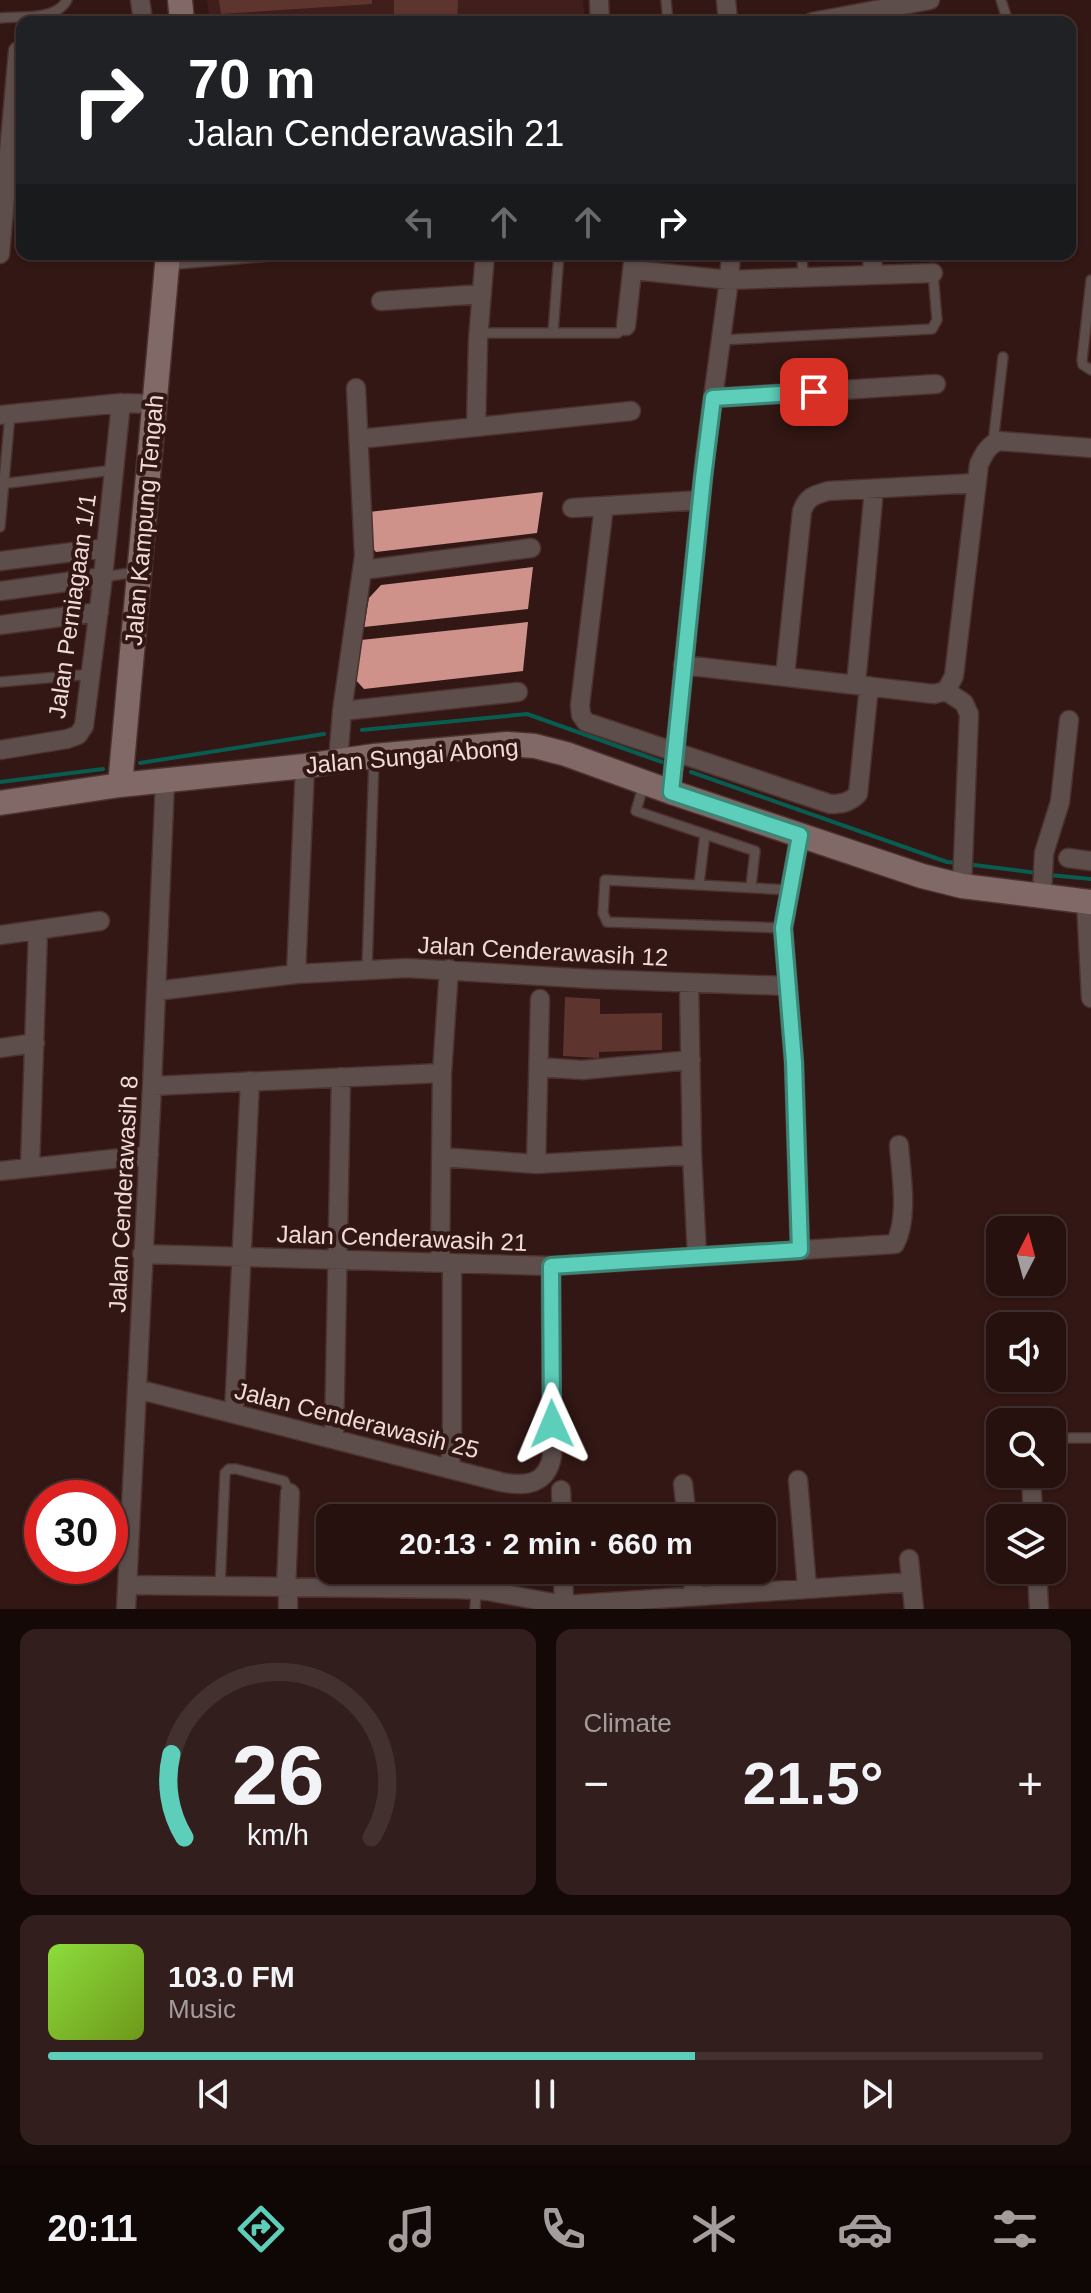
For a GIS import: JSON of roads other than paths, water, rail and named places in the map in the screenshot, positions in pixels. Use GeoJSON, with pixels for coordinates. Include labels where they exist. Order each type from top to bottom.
{"type":"FeatureCollection","features":[{"type":"Feature","properties":{"kind":"street"},"geometry":{"type":"LineString","coordinates":[[843,16],[927,0]]}},
{"type":"Feature","properties":{"kind":"street"},"geometry":{"type":"LineString","coordinates":[[0,254],[16,74]]}},
{"type":"Feature","properties":{"kind":"street","name":"Jalan Kampung Tengah"},"geometry":{"type":"LineString","coordinates":[[120,785],[168,260]]}},
{"type":"Feature","properties":{"kind":"street"},"geometry":{"type":"LineString","coordinates":[[476,427],[485,260]]}},
{"type":"Feature","properties":{"kind":"street"},"geometry":{"type":"LineString","coordinates":[[671,792],[701,500],[731,260]]}},
{"type":"Feature","properties":{"kind":"street"},"geometry":{"type":"LineString","coordinates":[[872,260],[873,275]]}},
{"type":"Feature","properties":{"kind":"street"},"geometry":{"type":"LineString","coordinates":[[626,326],[633,262],[729,280],[933,273]]}},
{"type":"Feature","properties":{"kind":"street"},"geometry":{"type":"LineString","coordinates":[[381,301],[482,294]]}},
{"type":"Feature","properties":{"kind":"street"},"geometry":{"type":"LineString","coordinates":[[713,398],[936,384]]}},
{"type":"Feature","properties":{"kind":"street"},"geometry":{"type":"LineString","coordinates":[[338,762],[342,711],[364,556],[356,388]]}},
{"type":"Feature","properties":{"kind":"street"},"geometry":{"type":"LineString","coordinates":[[5,414],[121,403],[155,404]]}},
{"type":"Feature","properties":{"kind":"street","name":"Jalan Perniagaan 1/1"},"geometry":{"type":"LineString","coordinates":[[0,750],[67,739],[78,735],[84,726],[121,403]]}},
{"type":"Feature","properties":{"kind":"street"},"geometry":{"type":"LineString","coordinates":[[359,439],[631,411]]}},
{"type":"Feature","properties":{"kind":"street"},"geometry":{"type":"LineString","coordinates":[[946,691],[954,676],[976,483],[985,451],[996,442],[1091,448]]}},
{"type":"Feature","properties":{"kind":"street"},"geometry":{"type":"LineString","coordinates":[[785,676],[802,511],[806,501],[828,491],[976,483]]}},
{"type":"Feature","properties":{"kind":"street"},"geometry":{"type":"LineString","coordinates":[[604,506],[580,705],[586,722],[830,804],[841,804],[858,794],[874,489]]}},
{"type":"Feature","properties":{"kind":"street"},"geometry":{"type":"LineString","coordinates":[[572,508],[701,500]]}},
{"type":"Feature","properties":{"kind":"street"},"geometry":{"type":"LineString","coordinates":[[0,561],[105,548]]}},
{"type":"Feature","properties":{"kind":"street"},"geometry":{"type":"LineString","coordinates":[[363,570],[531,548]]}},
{"type":"Feature","properties":{"kind":"street"},"geometry":{"type":"LineString","coordinates":[[0,591],[103,577]]}},
{"type":"Feature","properties":{"kind":"street"},"geometry":{"type":"LineString","coordinates":[[0,625],[99,612]]}},
{"type":"Feature","properties":{"kind":"street"},"geometry":{"type":"LineString","coordinates":[[683,665],[934,694],[946,691],[964,703],[969,714],[962,867]]}},
{"type":"Feature","properties":{"kind":"street"},"geometry":{"type":"LineString","coordinates":[[342,711],[518,692]]}},
{"type":"Feature","properties":{"kind":"street"},"geometry":{"type":"LineString","coordinates":[[1042,878],[1046,843],[1060,802],[1069,720]]}},
{"type":"Feature","properties":{"kind":"street","name":"Jalan Sungai Abong"},"geometry":{"type":"LineString","coordinates":[[0,803],[120,785],[374,756],[507,744],[535,746],[922,876],[962,867],[1042,878],[1088,901]]}},
{"type":"Feature","properties":{"kind":"street"},"geometry":{"type":"LineString","coordinates":[[296,974],[305,766]]}},
{"type":"Feature","properties":{"kind":"street","name":"Jalan Cenderawasih 8"},"geometry":{"type":"LineString","coordinates":[[126,1609],[165,781]]}},
{"type":"Feature","properties":{"kind":"street"},"geometry":{"type":"LineString","coordinates":[[800,835],[783,928],[794,1062],[800,1250]]}},
{"type":"Feature","properties":{"kind":"street"},"geometry":{"type":"LineString","coordinates":[[1068,858],[1091,861]]}},
{"type":"Feature","properties":{"kind":"street"},"geometry":{"type":"LineString","coordinates":[[1088,901],[1091,998]]}},
{"type":"Feature","properties":{"kind":"street"},"geometry":{"type":"LineString","coordinates":[[0,935],[100,921]]}},
{"type":"Feature","properties":{"kind":"street"},"geometry":{"type":"LineString","coordinates":[[30,1167],[38,930]]}},
{"type":"Feature","properties":{"kind":"street","name":"Jalan Cenderawasih 12"},"geometry":{"type":"LineString","coordinates":[[156,991],[367,969],[449,969],[788,986]]}},
{"type":"Feature","properties":{"kind":"street"},"geometry":{"type":"LineString","coordinates":[[449,969],[442,1073],[441,1157],[452,1450],[449,1469]]}},
{"type":"Feature","properties":{"kind":"street"},"geometry":{"type":"LineString","coordinates":[[689,983],[697,1256]]}},
{"type":"Feature","properties":{"kind":"street"},"geometry":{"type":"LineString","coordinates":[[536,1164],[540,999]]}},
{"type":"Feature","properties":{"kind":"street"},"geometry":{"type":"LineString","coordinates":[[0,1048],[35,1043]]}},
{"type":"Feature","properties":{"kind":"street"},"geometry":{"type":"LineString","coordinates":[[539,1067],[582,1070],[691,1060]]}},
{"type":"Feature","properties":{"kind":"street"},"geometry":{"type":"LineString","coordinates":[[152,1086],[442,1073]]}},
{"type":"Feature","properties":{"kind":"street"},"geometry":{"type":"LineString","coordinates":[[334,1438],[341,1077]]}},
{"type":"Feature","properties":{"kind":"street"},"geometry":{"type":"LineString","coordinates":[[234,1413],[250,1081]]}},
{"type":"Feature","properties":{"kind":"street","name":"Jalan Cenderawasih 21"},"geometry":{"type":"LineString","coordinates":[[142,1254],[551,1266],[895,1244],[903,1219],[899,1145]]}},
{"type":"Feature","properties":{"kind":"street"},"geometry":{"type":"LineString","coordinates":[[0,1171],[149,1155]]}},
{"type":"Feature","properties":{"kind":"street"},"geometry":{"type":"LineString","coordinates":[[441,1157],[536,1164],[692,1155]]}},
{"type":"Feature","properties":{"kind":"street","name":"Jalan Cenderawasih 25"},"geometry":{"type":"LineString","coordinates":[[137,1389],[523,1485],[540,1479],[550,1467],[553,1441],[551,1266]]}},
{"type":"Feature","properties":{"kind":"street"},"geometry":{"type":"LineString","coordinates":[[798,1480],[807,1588]]}},
{"type":"Feature","properties":{"kind":"street"},"geometry":{"type":"LineString","coordinates":[[683,1484],[685,1504]]}},
{"type":"Feature","properties":{"kind":"street"},"geometry":{"type":"LineString","coordinates":[[561,1490],[562,1504]]}},
{"type":"Feature","properties":{"kind":"street"},"geometry":{"type":"LineString","coordinates":[[288,1609],[290,1493]]}},
{"type":"Feature","properties":{"kind":"street"},"geometry":{"type":"LineString","coordinates":[[909,1559],[914,1609]]}},
{"type":"Feature","properties":{"kind":"street"},"geometry":{"type":"LineString","coordinates":[[127,1585],[287,1588],[564,1607],[911,1582]]}},
{"type":"Feature","properties":{"kind":"street"},"geometry":{"type":"LineString","coordinates":[[563,1584],[564,1607]]}},
{"type":"Feature","properties":{"kind":"street"},"geometry":{"type":"LineString","coordinates":[[693,1584],[694,1596]]}},
{"type":"Feature","properties":{"kind":"street"},"geometry":{"type":"LineString","coordinates":[[1038,1584],[1039,1609]]}},
{"type":"Feature","properties":{"kind":"lane"},"geometry":{"type":"LineString","coordinates":[[21,16],[53,13],[62,9],[67,0]]}},
{"type":"Feature","properties":{"kind":"lane"},"geometry":{"type":"LineString","coordinates":[[553,333],[559,260]]}},
{"type":"Feature","properties":{"kind":"lane"},"geometry":{"type":"LineString","coordinates":[[802,260],[803,278]]}},
{"type":"Feature","properties":{"kind":"lane"},"geometry":{"type":"LineString","coordinates":[[721,340],[932,329],[937,320],[933,273]]}},
{"type":"Feature","properties":{"kind":"lane"},"geometry":{"type":"LineString","coordinates":[[1091,280],[1082,360],[1083,365],[1091,370]]}},
{"type":"Feature","properties":{"kind":"lane"},"geometry":{"type":"LineString","coordinates":[[479,333],[618,333],[626,326]]}},
{"type":"Feature","properties":{"kind":"lane"},"geometry":{"type":"LineString","coordinates":[[996,442],[1003,357]]}},
{"type":"Feature","properties":{"kind":"lane"},"geometry":{"type":"LineString","coordinates":[[0,527],[5,414]]}},
{"type":"Feature","properties":{"kind":"lane"},"geometry":{"type":"LineString","coordinates":[[2,484],[114,470]]}},
{"type":"Feature","properties":{"kind":"lane"},"geometry":{"type":"LineString","coordinates":[[103,577],[139,572]]}},
{"type":"Feature","properties":{"kind":"lane"},"geometry":{"type":"LineString","coordinates":[[0,682],[92,674]]}},
{"type":"Feature","properties":{"kind":"lane"},"geometry":{"type":"LineString","coordinates":[[367,969],[374,756]]}},
{"type":"Feature","properties":{"kind":"lane"},"geometry":{"type":"LineString","coordinates":[[644,783],[636,811],[755,851],[751,886]]}},
{"type":"Feature","properties":{"kind":"lane"},"geometry":{"type":"LineString","coordinates":[[699,884],[705,834]]}},
{"type":"Feature","properties":{"kind":"lane"},"geometry":{"type":"LineString","coordinates":[[783,928],[607,922],[604,918],[605,880],[790,890]]}},
{"type":"Feature","properties":{"kind":"lane"},"geometry":{"type":"LineString","coordinates":[[1066,1438],[1091,1438]]}},
{"type":"Feature","properties":{"kind":"lane"},"geometry":{"type":"LineString","coordinates":[[220,1587],[225,1473],[236,1469],[284,1481],[290,1493]]}},
{"type":"Feature","properties":{"kind":"waterway"},"geometry":{"type":"LineString","coordinates":[[362,730],[527,714],[662,762]]}},
{"type":"Feature","properties":{"kind":"waterway"},"geometry":{"type":"LineString","coordinates":[[140,763],[324,734]]}},
{"type":"Feature","properties":{"kind":"waterway"},"geometry":{"type":"LineString","coordinates":[[0,782],[103,769]]}},
{"type":"Feature","properties":{"kind":"waterway"},"geometry":{"type":"LineString","coordinates":[[691,772],[947,862],[958,863]]}},
{"type":"Feature","properties":{"kind":"waterway"},"geometry":{"type":"LineString","coordinates":[[966,864],[1037,873]]}},
{"type":"Feature","properties":{"kind":"waterway"},"geometry":{"type":"LineString","coordinates":[[1050,875],[1091,879]]}}]}
